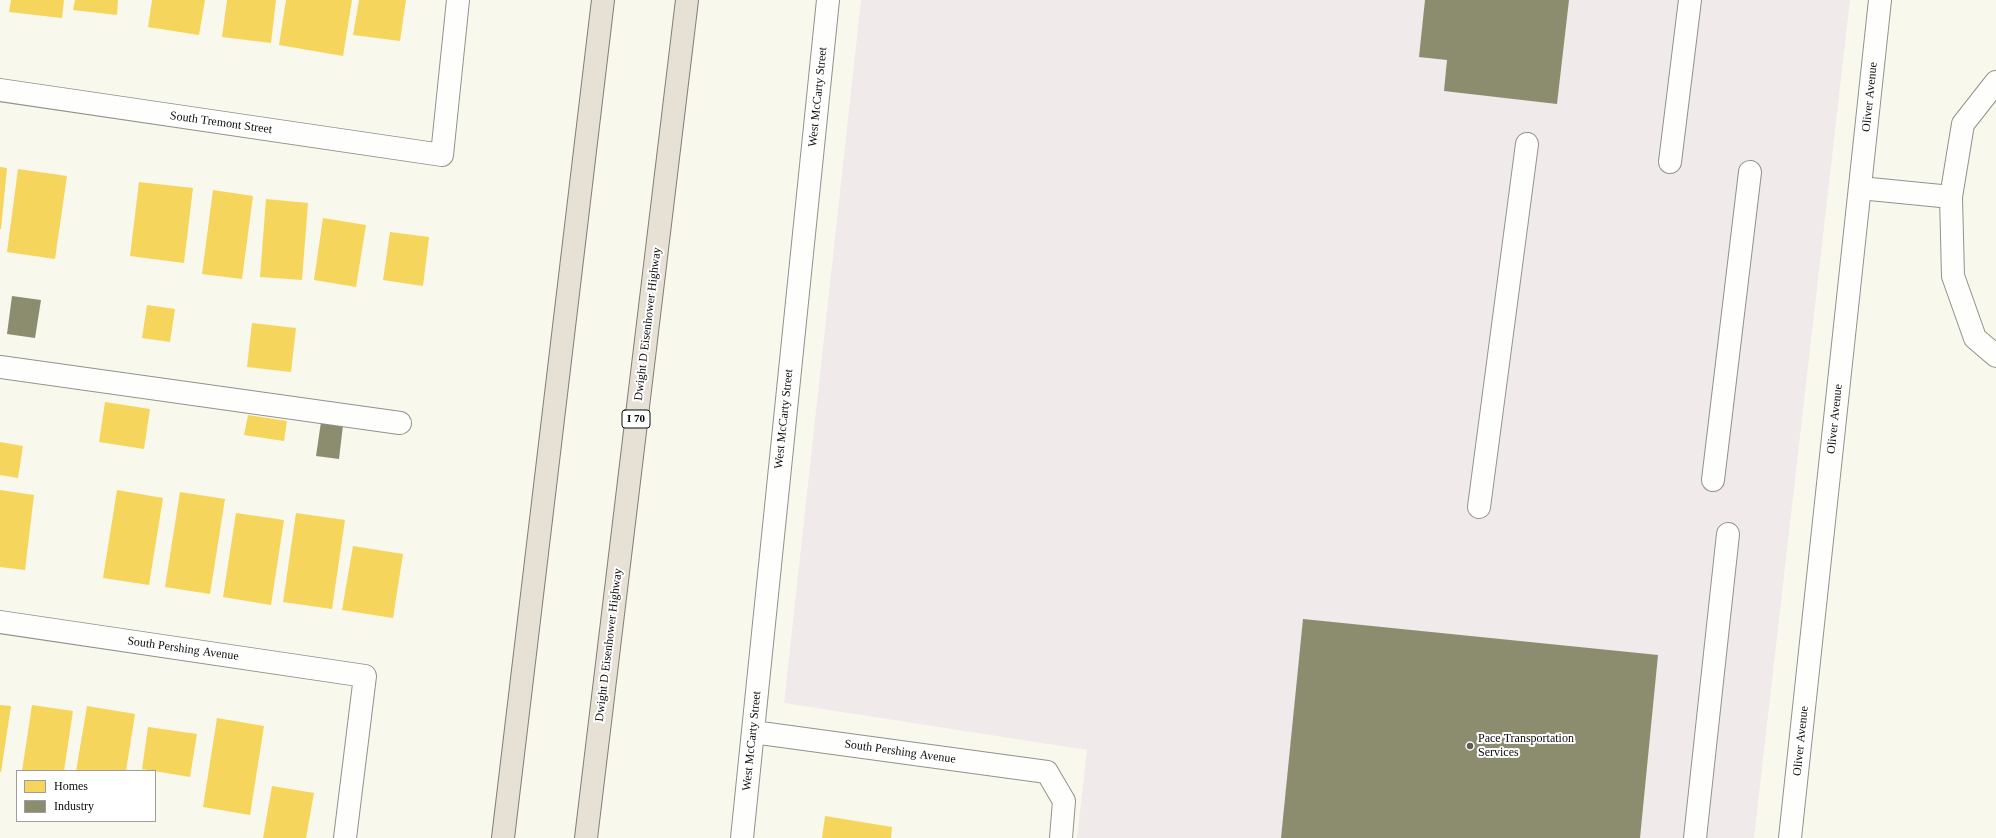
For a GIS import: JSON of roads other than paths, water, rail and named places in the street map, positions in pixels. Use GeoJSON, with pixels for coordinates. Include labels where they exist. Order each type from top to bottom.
{"type":"FeatureCollection","features":[{"type":"Feature","properties":{"kind":"highway"},"geometry":{"type":"LineString","coordinates":[[503,838],[603,0]]}},
{"type":"Feature","properties":{"kind":"highway","name":"Dwight D Eisenhower Highway"},"geometry":{"type":"LineString","coordinates":[[586,838],[687,0]]}},
{"type":"Feature","properties":{"kind":"street","name":"South Tremont Street"},"geometry":{"type":"LineString","coordinates":[[0,90],[442,155],[458,0]]}},
{"type":"Feature","properties":{"kind":"street","name":"West McCarty Street"},"geometry":{"type":"LineString","coordinates":[[742,838],[828,0]]}},
{"type":"Feature","properties":{"kind":"street"},"geometry":{"type":"LineString","coordinates":[[1670,162],[1690,0]]}},
{"type":"Feature","properties":{"kind":"street","name":"Oliver Avenue"},"geometry":{"type":"LineString","coordinates":[[1790,838],[1880,0]]}},
{"type":"Feature","properties":{"kind":"street"},"geometry":{"type":"LineString","coordinates":[[1996,82],[1963,124],[1952,197],[1953,276],[1975,338],[1996,356]]}},
{"type":"Feature","properties":{"kind":"street"},"geometry":{"type":"LineString","coordinates":[[1479,507],[1527,144]]}},
{"type":"Feature","properties":{"kind":"street"},"geometry":{"type":"LineString","coordinates":[[1713,480],[1750,172]]}},
{"type":"Feature","properties":{"kind":"street"},"geometry":{"type":"LineString","coordinates":[[1860,188],[1952,197]]}},
{"type":"Feature","properties":{"kind":"street"},"geometry":{"type":"LineString","coordinates":[[0,367],[400,423]]}},
{"type":"Feature","properties":{"kind":"street"},"geometry":{"type":"LineString","coordinates":[[1695,838],[1728,534]]}},
{"type":"Feature","properties":{"kind":"street","name":"South Pershing Avenue"},"geometry":{"type":"LineString","coordinates":[[0,622],[365,676],[345,838]]}},
{"type":"Feature","properties":{"kind":"street","name":"South Pershing Avenue"},"geometry":{"type":"LineString","coordinates":[[753,732],[1047,772],[1064,801],[1061,838]]}},
{"type":"Feature","properties":{"kind":"place","name":"Pace Transportation Services"},"geometry":{"type":"Point","coordinates":[1470,746]}}]}
